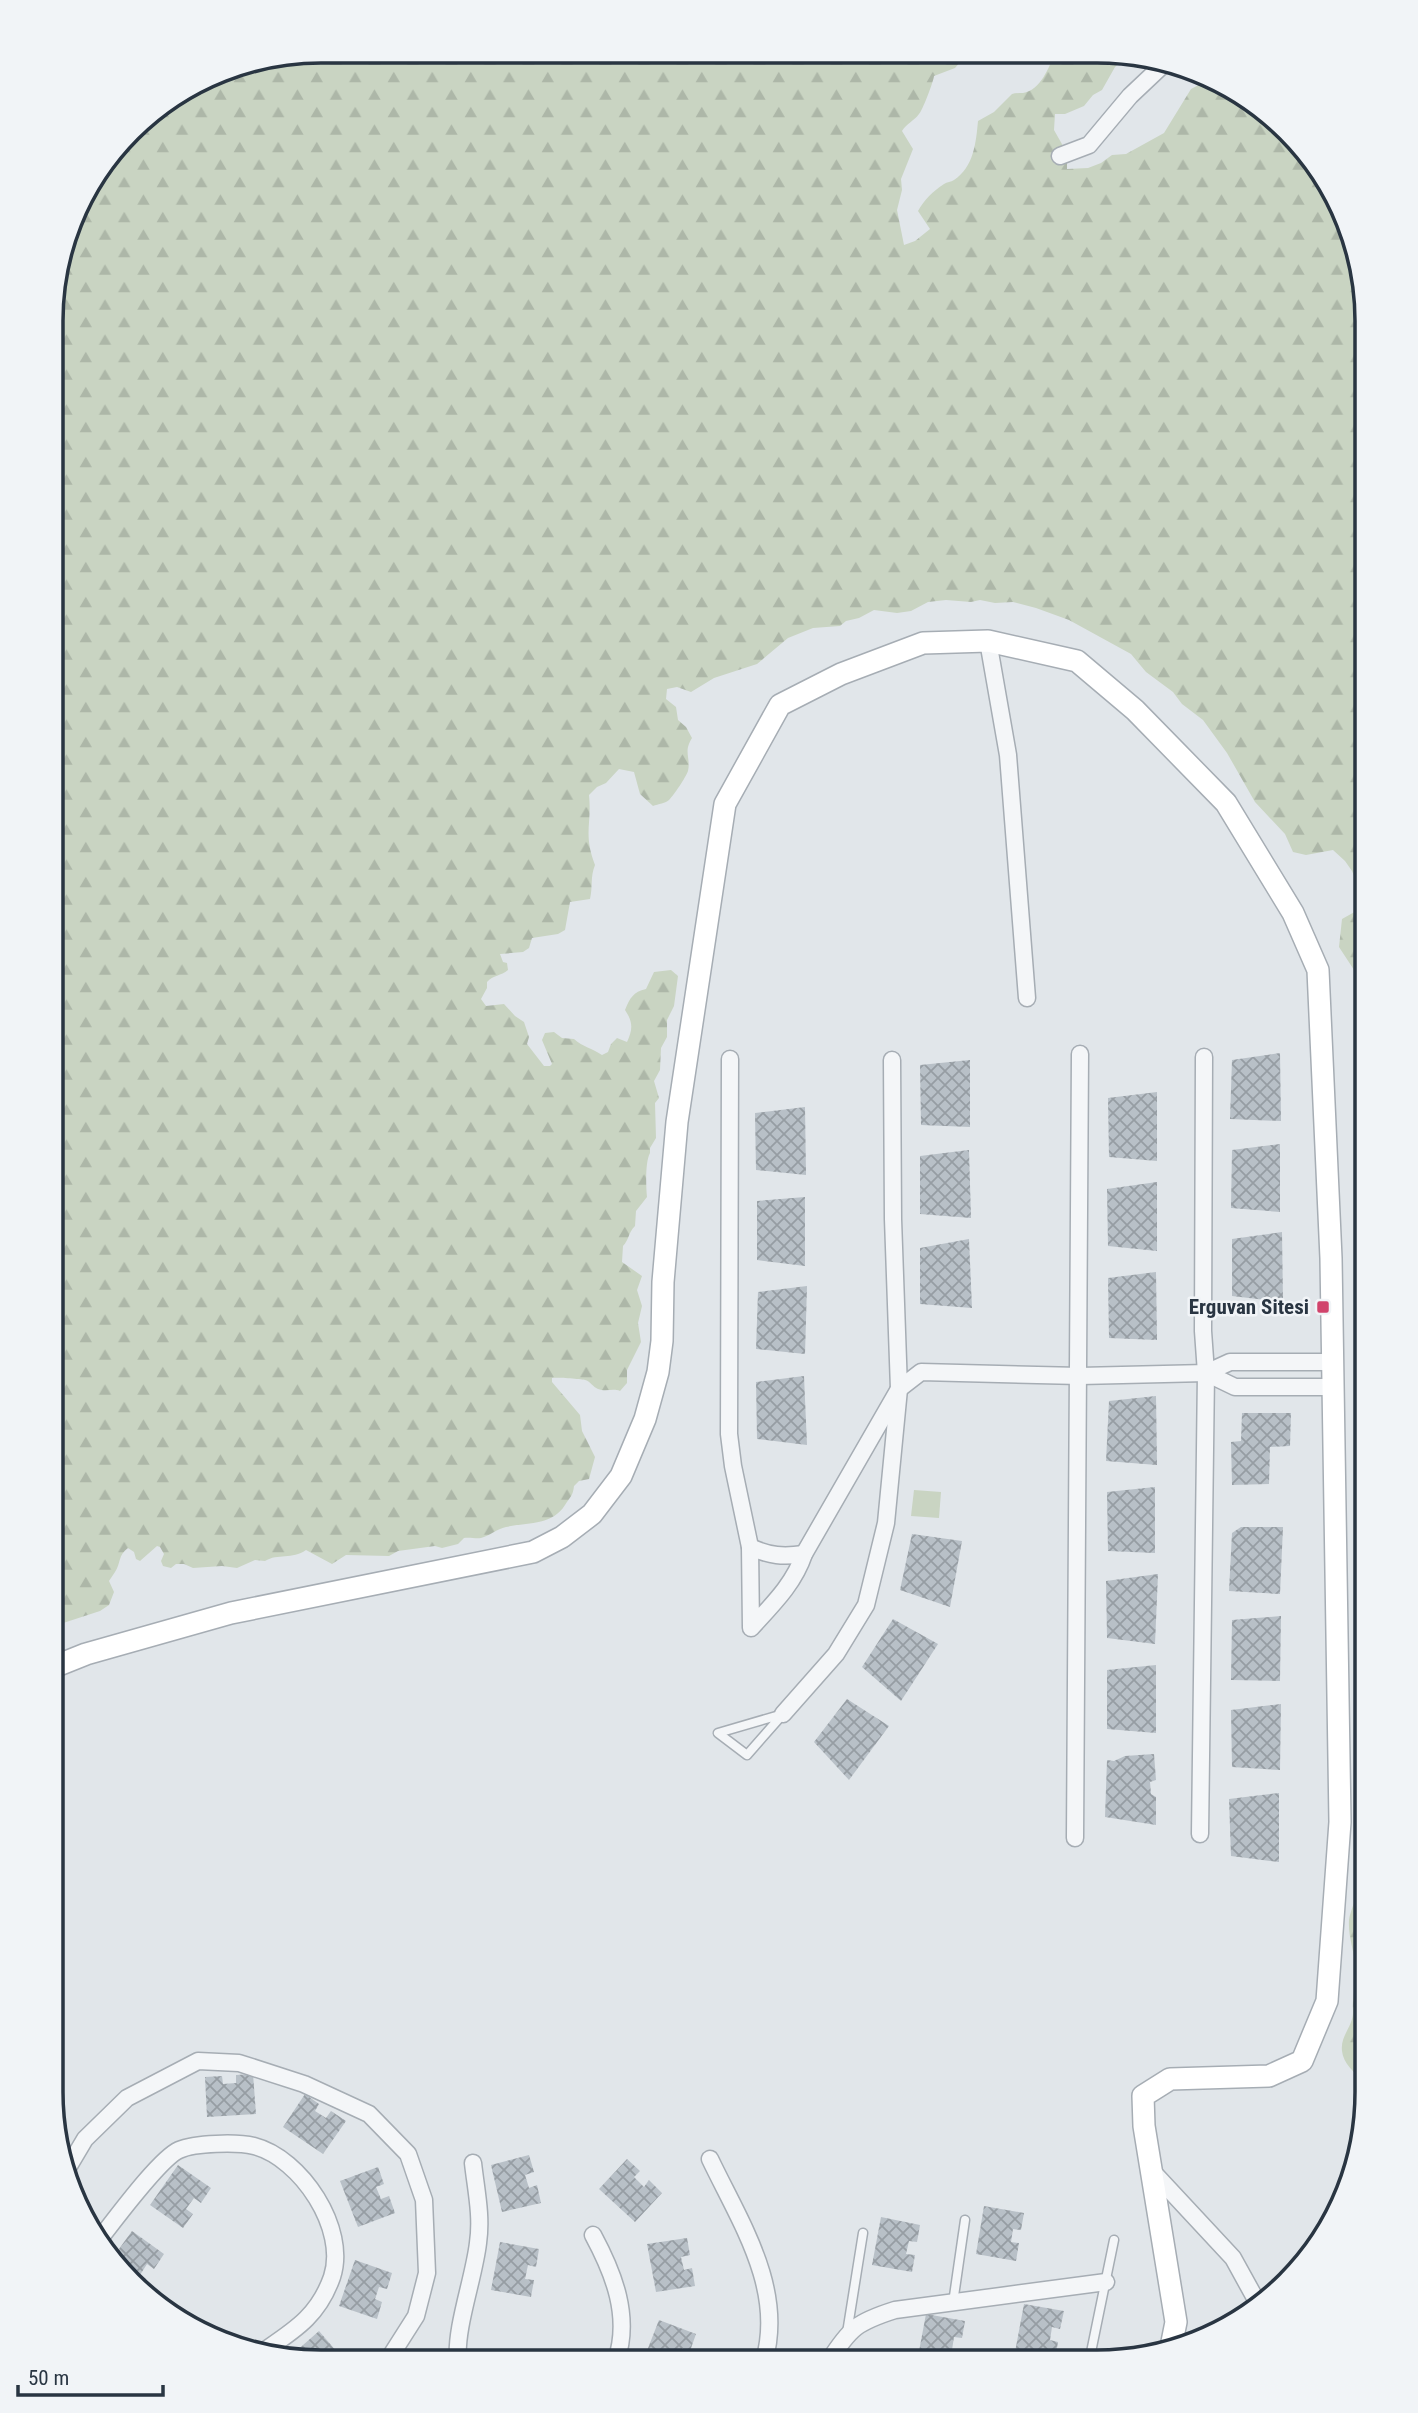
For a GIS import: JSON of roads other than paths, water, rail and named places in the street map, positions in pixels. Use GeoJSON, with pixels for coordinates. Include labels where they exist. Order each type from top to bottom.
{"type":"FeatureCollection","features":[{"type":"Feature","properties":{"kind":"street"},"geometry":{"type":"LineString","coordinates":[[1060,156],[1089,145],[1130,96],[1157,70]]}},
{"type":"Feature","properties":{"kind":"street"},"geometry":{"type":"LineString","coordinates":[[988,641],[1008,755],[1027,998]]}},
{"type":"Feature","properties":{"kind":"street"},"geometry":{"type":"LineString","coordinates":[[63,1664],[231,1613],[533,1552],[562,1537],[592,1514],[621,1476],[645,1419],[658,1372],[677,1122],[725,804],[780,705],[841,674],[923,643],[988,641],[1077,661],[1135,710],[1226,803],[1293,913],[1318,970],[1331,1258],[1340,1822],[1327,2001],[1302,2061],[1269,2076],[1170,2079],[1143,2096],[1144,2126],[1176,2322],[1173,2338]]}},
{"type":"Feature","properties":{"kind":"street"},"geometry":{"type":"LineString","coordinates":[[1075,1838],[1080,1054]]}},
{"type":"Feature","properties":{"kind":"street"},"geometry":{"type":"LineString","coordinates":[[1200,1834],[1206,1373],[1203,1331],[1204,1057]]}},
{"type":"Feature","properties":{"kind":"street"},"geometry":{"type":"LineString","coordinates":[[730,1059],[730,1434],[733,1466],[750,1547],[751,1628],[798,1572],[804,1554],[899,1389],[921,1372],[1080,1376],[1206,1373],[1230,1362],[1332,1362]]}},
{"type":"Feature","properties":{"kind":"street"},"geometry":{"type":"LineString","coordinates":[[783,1714],[836,1654],[866,1605],[886,1523],[899,1389],[893,1219],[892,1060]]}},
{"type":"Feature","properties":{"kind":"street"},"geometry":{"type":"LineString","coordinates":[[1206,1373],[1235,1387],[1332,1387]]}},
{"type":"Feature","properties":{"kind":"street"},"geometry":{"type":"LineString","coordinates":[[750,1547],[783,1558],[804,1554]]}},
{"type":"Feature","properties":{"kind":"street"},"geometry":{"type":"LineString","coordinates":[[73,2160],[85,2139],[127,2098],[198,2061],[239,2063],[304,2084],[369,2114],[408,2154],[424,2200],[427,2273],[416,2316],[394,2350]]}},
{"type":"Feature","properties":{"kind":"street"},"geometry":{"type":"LineString","coordinates":[[105,2232],[142,2185],[177,2150],[192,2146],[254,2146],[278,2158],[303,2180],[324,2212],[333,2232],[333,2274],[310,2316],[291,2334],[273,2345]]}},
{"type":"Feature","properties":{"kind":"street"},"geometry":{"type":"LineString","coordinates":[[710,2159],[760,2264],[771,2312],[766,2350]]}},
{"type":"Feature","properties":{"kind":"street"},"geometry":{"type":"LineString","coordinates":[[459,2350],[479,2243],[480,2217],[473,2163]]}},
{"type":"Feature","properties":{"kind":"street"},"geometry":{"type":"LineString","coordinates":[[1152,2171],[1233,2258],[1254,2297]]}},
{"type":"Feature","properties":{"kind":"street"},"geometry":{"type":"LineString","coordinates":[[593,2235],[615,2280],[622,2323],[620,2350]]}},
{"type":"Feature","properties":{"kind":"street"},"geometry":{"type":"LineString","coordinates":[[836,2350],[846,2334],[867,2319],[895,2310],[1106,2282]]}},
{"type":"Feature","properties":{"kind":"lane"},"geometry":{"type":"LineString","coordinates":[[783,1714],[747,1755],[718,1733],[770,1718],[783,1714]]}},
{"type":"Feature","properties":{"kind":"lane"},"geometry":{"type":"LineString","coordinates":[[953,2303],[965,2220]]}},
{"type":"Feature","properties":{"kind":"lane"},"geometry":{"type":"LineString","coordinates":[[846,2334],[863,2233]]}},
{"type":"Feature","properties":{"kind":"lane"},"geometry":{"type":"LineString","coordinates":[[1092,2350],[1114,2241]]}},
{"type":"Feature","properties":{"kind":"place","name":"Erguvan Sitesi"},"geometry":{"type":"Point","coordinates":[1323,1307]}}]}
